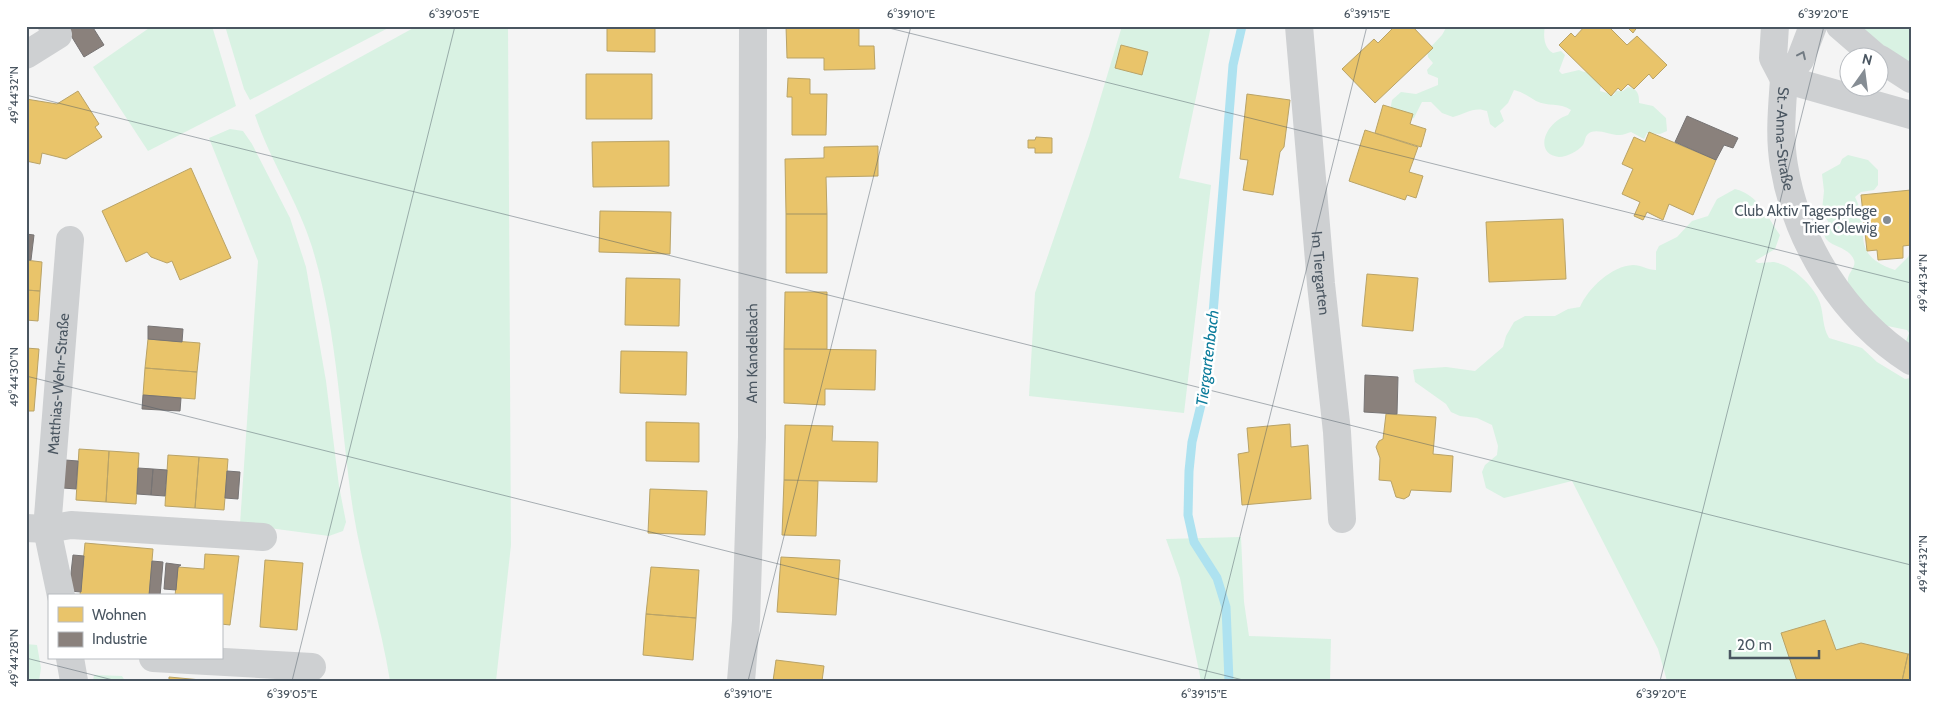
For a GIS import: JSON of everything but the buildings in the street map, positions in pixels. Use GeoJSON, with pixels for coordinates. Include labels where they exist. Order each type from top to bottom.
{"type":"FeatureCollection","features":[{"type":"Feature","properties":{"kind":"street"},"geometry":{"type":"LineString","coordinates":[[26,55],[58,35],[52,26]]}},
{"type":"Feature","properties":{"kind":"street","name":"Am Kandelbach"},"geometry":{"type":"LineString","coordinates":[[741,681],[746,621],[752,437],[753,26]]}},
{"type":"Feature","properties":{"kind":"street","name":"Im Tiergarten"},"geometry":{"type":"LineString","coordinates":[[1299,26],[1321,284],[1337,432],[1342,519]]}},
{"type":"Feature","properties":{"kind":"street","name":"St.-Anna-Straße"},"geometry":{"type":"LineString","coordinates":[[1776,26],[1773,58],[1784,79],[1781,120],[1784,166],[1799,224],[1838,293],[1874,333],[1911,361]]}},
{"type":"Feature","properties":{"kind":"street"},"geometry":{"type":"LineString","coordinates":[[1813,26],[1800,60],[1784,79],[1911,115]]}},
{"type":"Feature","properties":{"kind":"street"},"geometry":{"type":"LineString","coordinates":[[1840,26],[1866,48]]}},
{"type":"Feature","properties":{"kind":"street"},"geometry":{"type":"LineString","coordinates":[[1890,66],[1911,79]]}},
{"type":"Feature","properties":{"kind":"street","name":"Matthias-Wehr-Straße"},"geometry":{"type":"LineString","coordinates":[[60,594],[36,528],[70,240]]}},
{"type":"Feature","properties":{"kind":"street"},"geometry":{"type":"LineString","coordinates":[[36,528],[71,525],[262,536]]}},
{"type":"Feature","properties":{"kind":"street"},"geometry":{"type":"LineString","coordinates":[[70,660],[74,681]]}},
{"type":"Feature","properties":{"kind":"street"},"geometry":{"type":"LineString","coordinates":[[188,660],[312,667]]}},
{"type":"Feature","properties":{"kind":"green space"},"geometry":{"type":"Polygon","coordinates":[[[152,26],[212,26],[236,106],[148,151],[93,67],[152,26]]]}},
{"type":"Feature","properties":{"kind":"green space"},"geometry":{"type":"Polygon","coordinates":[[[225,26],[392,26],[250,100],[244,89],[225,26]]]}},
{"type":"Feature","properties":{"kind":"green space"},"geometry":{"type":"Polygon","coordinates":[[[417,26],[508,26],[511,545],[496,681],[390,681],[353,510],[333,345],[321,279],[306,230],[268,149],[255,115],[417,26]]]}},
{"type":"Feature","properties":{"kind":"green space"},"geometry":{"type":"Polygon","coordinates":[[[1122,26],[1211,26],[1179,178],[1211,185],[1184,413],[1029,396],[1035,293],[1089,136],[1122,26]]]}},
{"type":"Feature","properties":{"kind":"green space"},"geometry":{"type":"Polygon","coordinates":[[[1447,26],[1545,26],[1544,38],[1550,51],[1553,53],[1561,51],[1565,55],[1559,71],[1562,74],[1579,70],[1603,74],[1600,91],[1614,95],[1616,91],[1623,91],[1628,87],[1634,89],[1638,95],[1639,103],[1653,106],[1666,118],[1667,131],[1660,134],[1647,133],[1644,139],[1631,132],[1617,135],[1594,131],[1587,135],[1583,145],[1578,149],[1569,155],[1559,157],[1551,155],[1546,150],[1545,138],[1553,124],[1568,115],[1571,110],[1562,106],[1540,103],[1514,90],[1508,103],[1500,111],[1504,121],[1495,128],[1490,124],[1487,111],[1478,109],[1453,117],[1442,113],[1431,102],[1422,102],[1414,118],[1407,120],[1390,111],[1392,100],[1401,92],[1416,94],[1438,85],[1438,78],[1428,74],[1427,70],[1433,63],[1428,57],[1427,51],[1442,35],[1447,26]]]}},
{"type":"Feature","properties":{"kind":"green space"},"geometry":{"type":"Polygon","coordinates":[[[1864,26],[1911,26],[1911,64],[1890,51],[1890,48],[1884,48],[1859,33],[1865,28],[1864,26]]]}},
{"type":"Feature","properties":{"kind":"green space"},"geometry":{"type":"Polygon","coordinates":[[[230,129],[243,131],[252,144],[290,218],[306,267],[326,381],[339,486],[346,522],[343,531],[329,536],[240,524],[258,261],[209,138],[230,129]]]}},
{"type":"Feature","properties":{"kind":"green space"},"geometry":{"type":"Polygon","coordinates":[[[1848,155],[1868,160],[1878,170],[1878,185],[1874,190],[1861,192],[1855,197],[1860,209],[1863,240],[1866,249],[1880,264],[1895,270],[1908,257],[1911,251],[1911,348],[1906,341],[1909,333],[1907,330],[1878,324],[1857,298],[1848,283],[1849,275],[1854,266],[1854,259],[1848,252],[1830,243],[1825,236],[1824,231],[1830,225],[1822,210],[1824,191],[1822,174],[1840,164],[1842,159],[1848,155]]]}},
{"type":"Feature","properties":{"kind":"green space"},"geometry":{"type":"Polygon","coordinates":[[[1735,189],[1756,201],[1780,235],[1775,249],[1755,261],[1758,263],[1774,262],[1788,267],[1808,284],[1820,303],[1825,329],[1829,338],[1862,348],[1877,362],[1905,379],[1911,378],[1911,681],[1667,681],[1658,649],[1572,481],[1504,498],[1486,488],[1482,472],[1485,465],[1497,455],[1498,446],[1492,425],[1477,418],[1460,416],[1451,412],[1446,404],[1415,382],[1413,370],[1417,369],[1446,367],[1475,371],[1503,347],[1506,336],[1514,322],[1525,316],[1555,316],[1568,309],[1580,307],[1595,286],[1617,269],[1633,265],[1656,270],[1656,252],[1659,246],[1677,237],[1692,221],[1708,216],[1717,199],[1735,189]]]}},
{"type":"Feature","properties":{"kind":"green space"},"geometry":{"type":"Polygon","coordinates":[[[1241,537],[1244,602],[1249,636],[1331,639],[1330,681],[1201,681],[1180,578],[1166,539],[1241,537]]]}},
{"type":"Feature","properties":{"kind":"green space"},"geometry":{"type":"Polygon","coordinates":[[[26,644],[37,645],[41,668],[39,681],[26,681],[26,644]]]}},
{"type":"Feature","properties":{"kind":"green space"},"geometry":{"type":"Polygon","coordinates":[[[94,675],[122,676],[125,681],[93,681],[94,675]]]}},
{"type":"Feature","properties":{"kind":"waterway","name":"Tiergartenbach"},"geometry":{"type":"LineString","coordinates":[[1229,681],[1226,607],[1217,578],[1194,542],[1188,515],[1192,442],[1208,376],[1233,65],[1242,26]]}},
{"type":"Feature","properties":{"kind":"place","name":"Club Aktiv Tagespflege Trier Olewig"},"geometry":{"type":"Point","coordinates":[1887,220]}}]}
